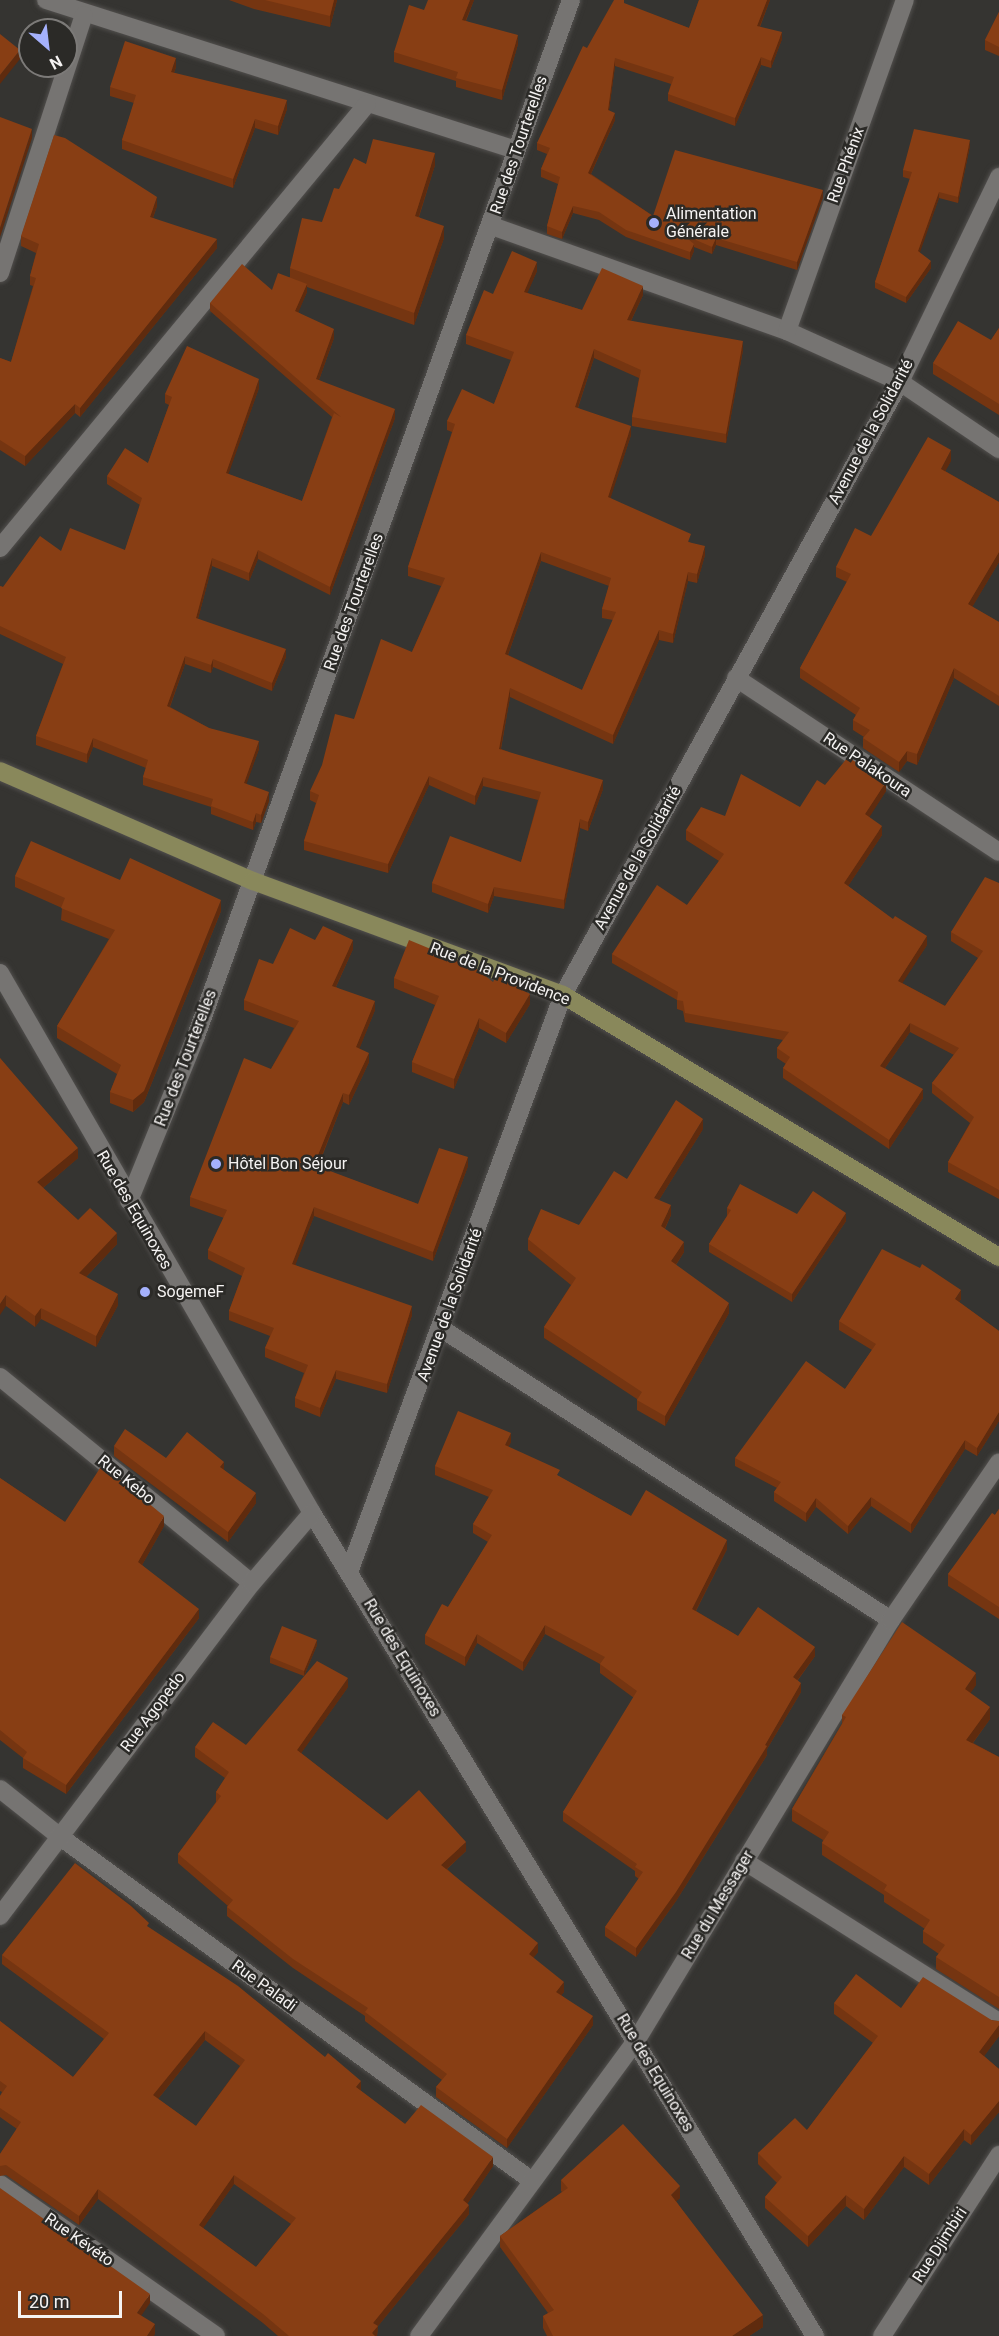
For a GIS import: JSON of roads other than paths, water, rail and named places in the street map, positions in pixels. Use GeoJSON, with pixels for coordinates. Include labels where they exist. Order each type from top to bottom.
{"type":"FeatureCollection","features":[{"type":"Feature","properties":{"kind":"street"},"geometry":{"type":"LineString","coordinates":[[46,0],[84,15],[515,150]]}},
{"type":"Feature","properties":{"kind":"street","name":"Rue des Tourterelles"},"geometry":{"type":"LineString","coordinates":[[129,1202],[196,1036],[253,881],[492,226],[515,150],[571,0]]}},
{"type":"Feature","properties":{"kind":"street","name":"Rue Phénix"},"geometry":{"type":"LineString","coordinates":[[787,331],[905,0]]}},
{"type":"Feature","properties":{"kind":"street"},"geometry":{"type":"LineString","coordinates":[[0,273],[84,15]]}},
{"type":"Feature","properties":{"kind":"street"},"geometry":{"type":"LineString","coordinates":[[0,548],[367,104]]}},
{"type":"Feature","properties":{"kind":"street","name":"Avenue de la Solidarité"},"geometry":{"type":"LineString","coordinates":[[349,1572],[442,1329],[563,995],[900,382],[999,177]]}},
{"type":"Feature","properties":{"kind":"street"},"geometry":{"type":"LineString","coordinates":[[492,226],[787,331],[900,382],[999,449]]}},
{"type":"Feature","properties":{"kind":"street","name":"Rue Palakoura"},"geometry":{"type":"LineString","coordinates":[[736,678],[999,852]]}},
{"type":"Feature","properties":{"kind":"street","name":"Rue de la Providence"},"geometry":{"type":"LineString","coordinates":[[0,771],[253,881],[563,995],[999,1257]]}},
{"type":"Feature","properties":{"kind":"street","name":"Rue des Equinoxes"},"geometry":{"type":"LineString","coordinates":[[0,972],[129,1202],[312,1513],[815,2336]]}},
{"type":"Feature","properties":{"kind":"street"},"geometry":{"type":"LineString","coordinates":[[442,1329],[891,1620]]}},
{"type":"Feature","properties":{"kind":"street","name":"Rue Kebo"},"geometry":{"type":"LineString","coordinates":[[0,1377],[252,1583]]}},
{"type":"Feature","properties":{"kind":"street","name":"Rue du Messager"},"geometry":{"type":"LineString","coordinates":[[419,2336],[531,2180],[636,2041],[891,1620],[999,1462]]}},
{"type":"Feature","properties":{"kind":"street","name":"Rue Agopedo"},"geometry":{"type":"LineString","coordinates":[[0,1916],[252,1583],[312,1513]]}},
{"type":"Feature","properties":{"kind":"street","name":"Rue Paladi"},"geometry":{"type":"LineString","coordinates":[[0,1789],[59,1836],[531,2180]]}},
{"type":"Feature","properties":{"kind":"street"},"geometry":{"type":"LineString","coordinates":[[744,1861],[999,2022]]}},
{"type":"Feature","properties":{"kind":"street","name":"Rue Djimbiri"},"geometry":{"type":"LineString","coordinates":[[882,2336],[999,2155]]}},
{"type":"Feature","properties":{"kind":"street","name":"Rue Kévéto"},"geometry":{"type":"LineString","coordinates":[[0,2184],[216,2336]]}},
{"type":"Feature","properties":{"kind":"place","name":"Alimentation Générale"},"geometry":{"type":"Point","coordinates":[654,223]}},
{"type":"Feature","properties":{"kind":"place","name":"Hôtel Bon Séjour"},"geometry":{"type":"Point","coordinates":[216,1164]}},
{"type":"Feature","properties":{"kind":"place","name":"SogemeF"},"geometry":{"type":"Point","coordinates":[145,1292]}}]}
